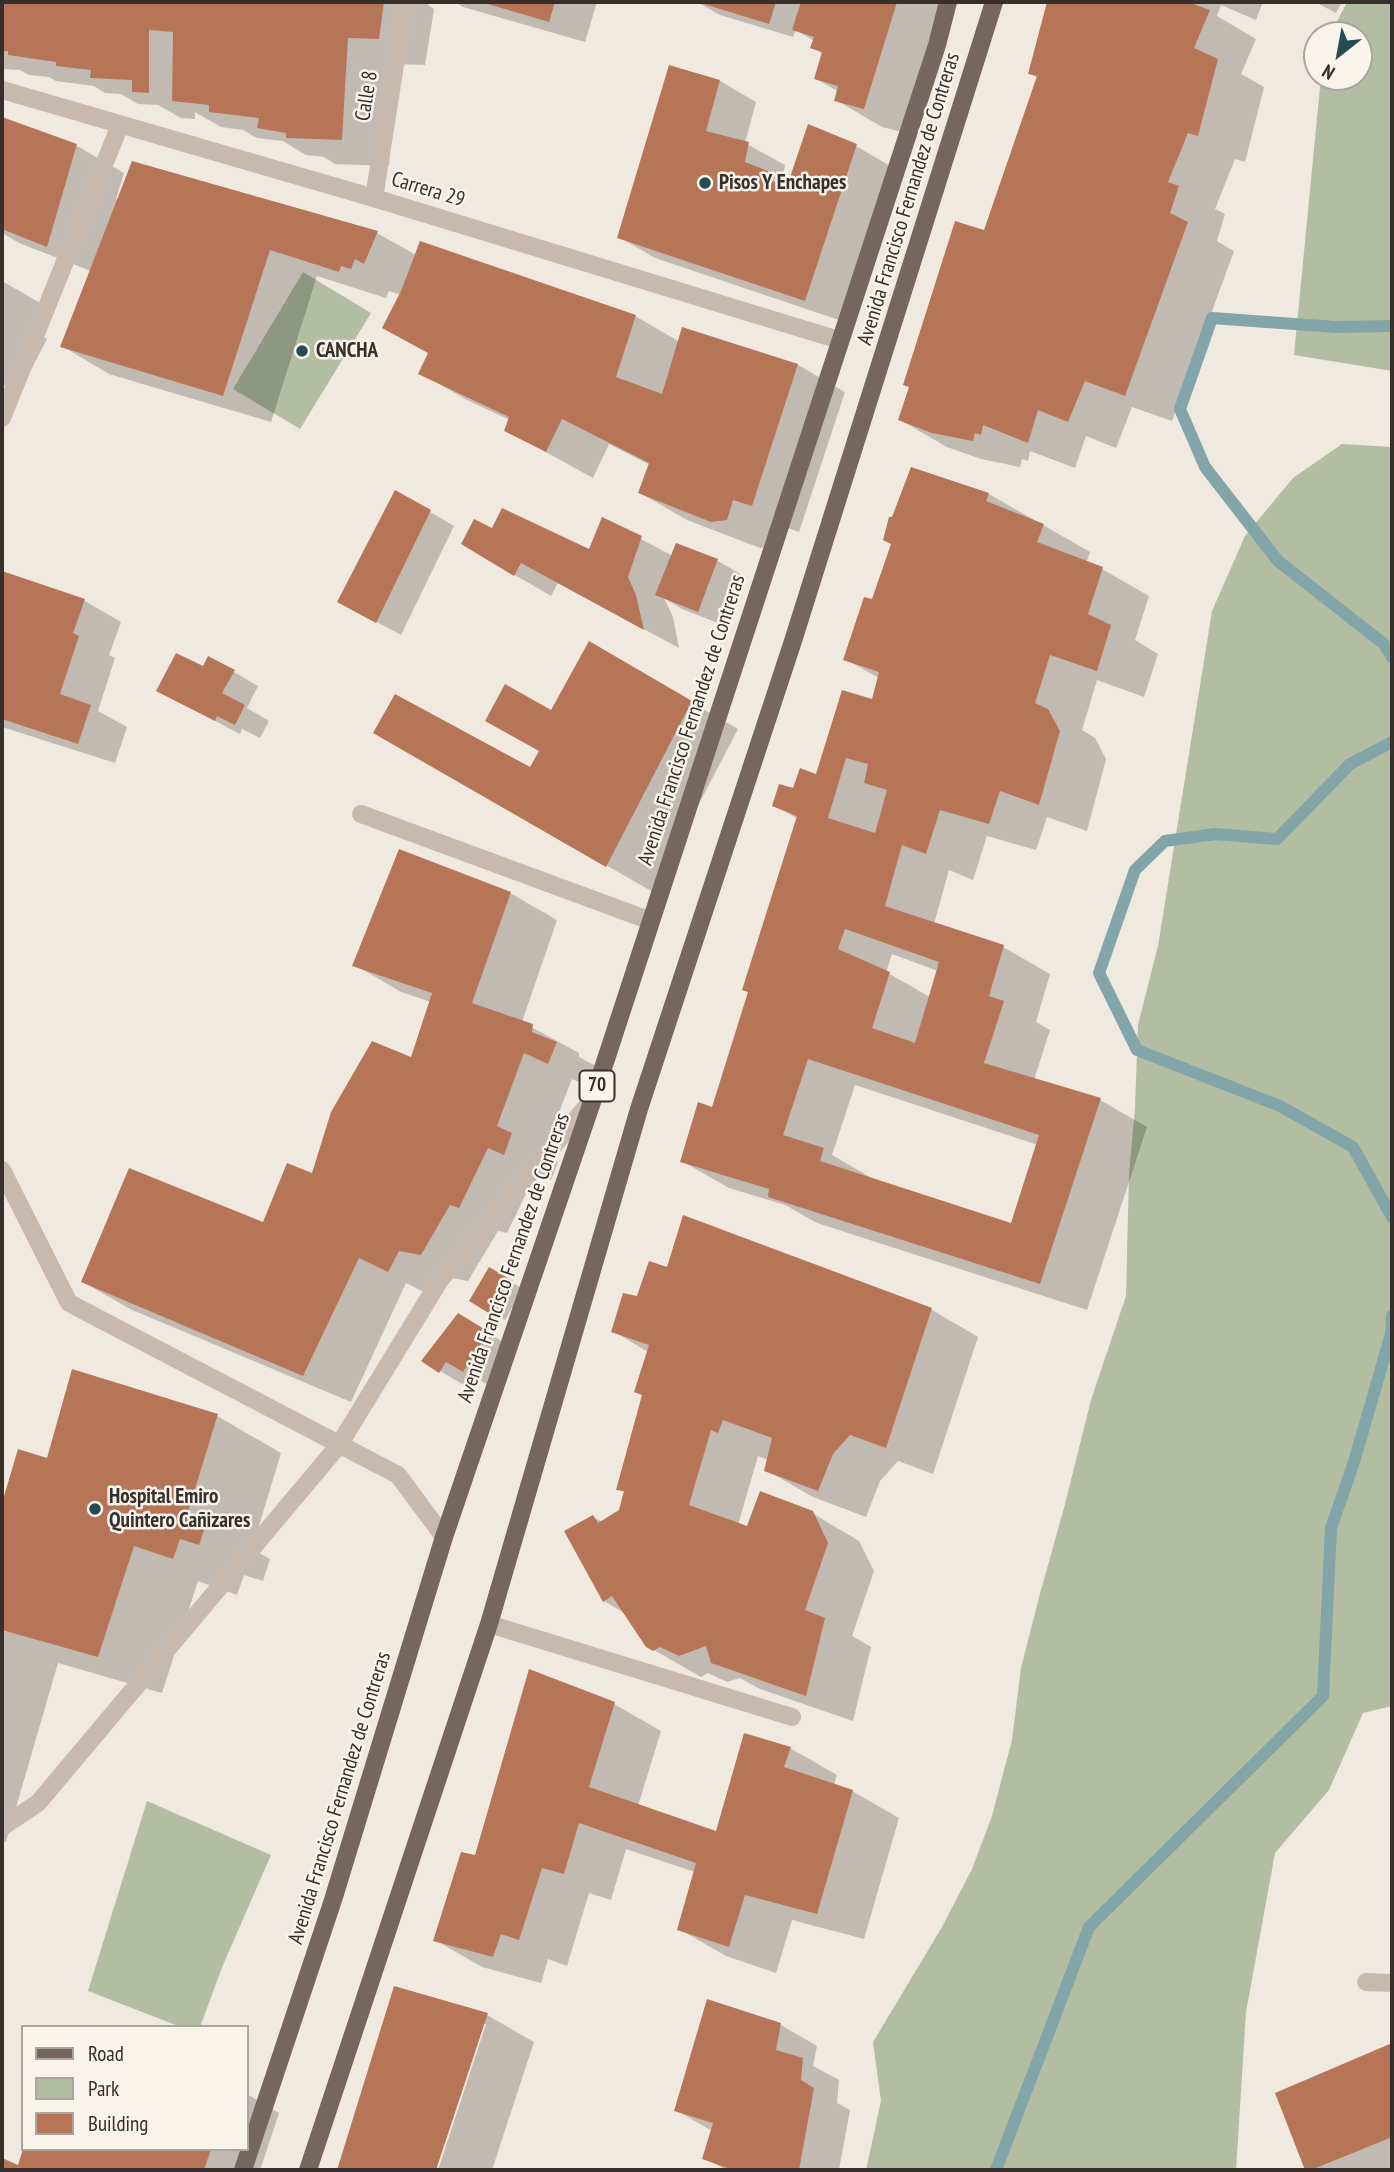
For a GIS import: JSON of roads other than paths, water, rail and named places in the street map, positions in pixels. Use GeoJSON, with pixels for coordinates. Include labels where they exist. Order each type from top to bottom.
{"type":"FeatureCollection","features":[{"type":"Feature","properties":{"kind":"main road","name":"Avenida Francisco Fernandez de Contreras"},"geometry":{"type":"LineString","coordinates":[[243,2170],[334,1900],[444,1537],[593,1099],[937,45],[948,2]]}},
{"type":"Feature","properties":{"kind":"main road","name":"Avenida Francisco Fernandez de Contreras"},"geometry":{"type":"LineString","coordinates":[[308,2170],[489,1624],[639,1109],[793,641],[994,2]]}},
{"type":"Feature","properties":{"kind":"street","name":"Calle 8"},"geometry":{"type":"LineString","coordinates":[[374,198],[405,2]]}},
{"type":"Feature","properties":{"kind":"street","name":"Carrera 29"},"geometry":{"type":"LineString","coordinates":[[2,90],[374,198],[839,340]]}},
{"type":"Feature","properties":{"kind":"street"},"geometry":{"type":"LineString","coordinates":[[2,417],[120,125]]}},
{"type":"Feature","properties":{"kind":"street"},"geometry":{"type":"LineString","coordinates":[[361,814],[651,921]]}},
{"type":"Feature","properties":{"kind":"street"},"geometry":{"type":"LineString","coordinates":[[2,1827],[38,1803],[339,1445],[440,1280],[593,1099]]}},
{"type":"Feature","properties":{"kind":"street"},"geometry":{"type":"LineString","coordinates":[[2,1170],[69,1303],[398,1475],[444,1537]]}},
{"type":"Feature","properties":{"kind":"street"},"geometry":{"type":"LineString","coordinates":[[489,1624],[792,1717]]}},
{"type":"Feature","properties":{"kind":"street"},"geometry":{"type":"LineString","coordinates":[[1366,1982],[1392,1983]]}},
{"type":"Feature","properties":{"kind":"waterway"},"geometry":{"type":"LineString","coordinates":[[1392,326],[1336,327],[1212,318],[1180,409],[1205,467],[1278,561],[1384,644],[1392,657]]}},
{"type":"Feature","properties":{"kind":"waterway"},"geometry":{"type":"LineString","coordinates":[[1392,742],[1350,764],[1277,839],[1215,834],[1165,841],[1135,870],[1099,973],[1137,1050],[1280,1106],[1353,1147],[1392,1217]]}},
{"type":"Feature","properties":{"kind":"waterway"},"geometry":{"type":"LineString","coordinates":[[996,2170],[1089,1927],[1323,1696],[1331,1528],[1354,1462],[1391,1334],[1392,1316]]}},
{"type":"Feature","properties":{"kind":"place","name":"Pisos Y Enchapes"},"geometry":{"type":"Point","coordinates":[705,183]}},
{"type":"Feature","properties":{"kind":"place","name":"CANCHA"},"geometry":{"type":"Point","coordinates":[302,351]}},
{"type":"Feature","properties":{"kind":"place","name":"Hospital Emiro Quintero Cañizares"},"geometry":{"type":"Point","coordinates":[95,1509]}}]}
